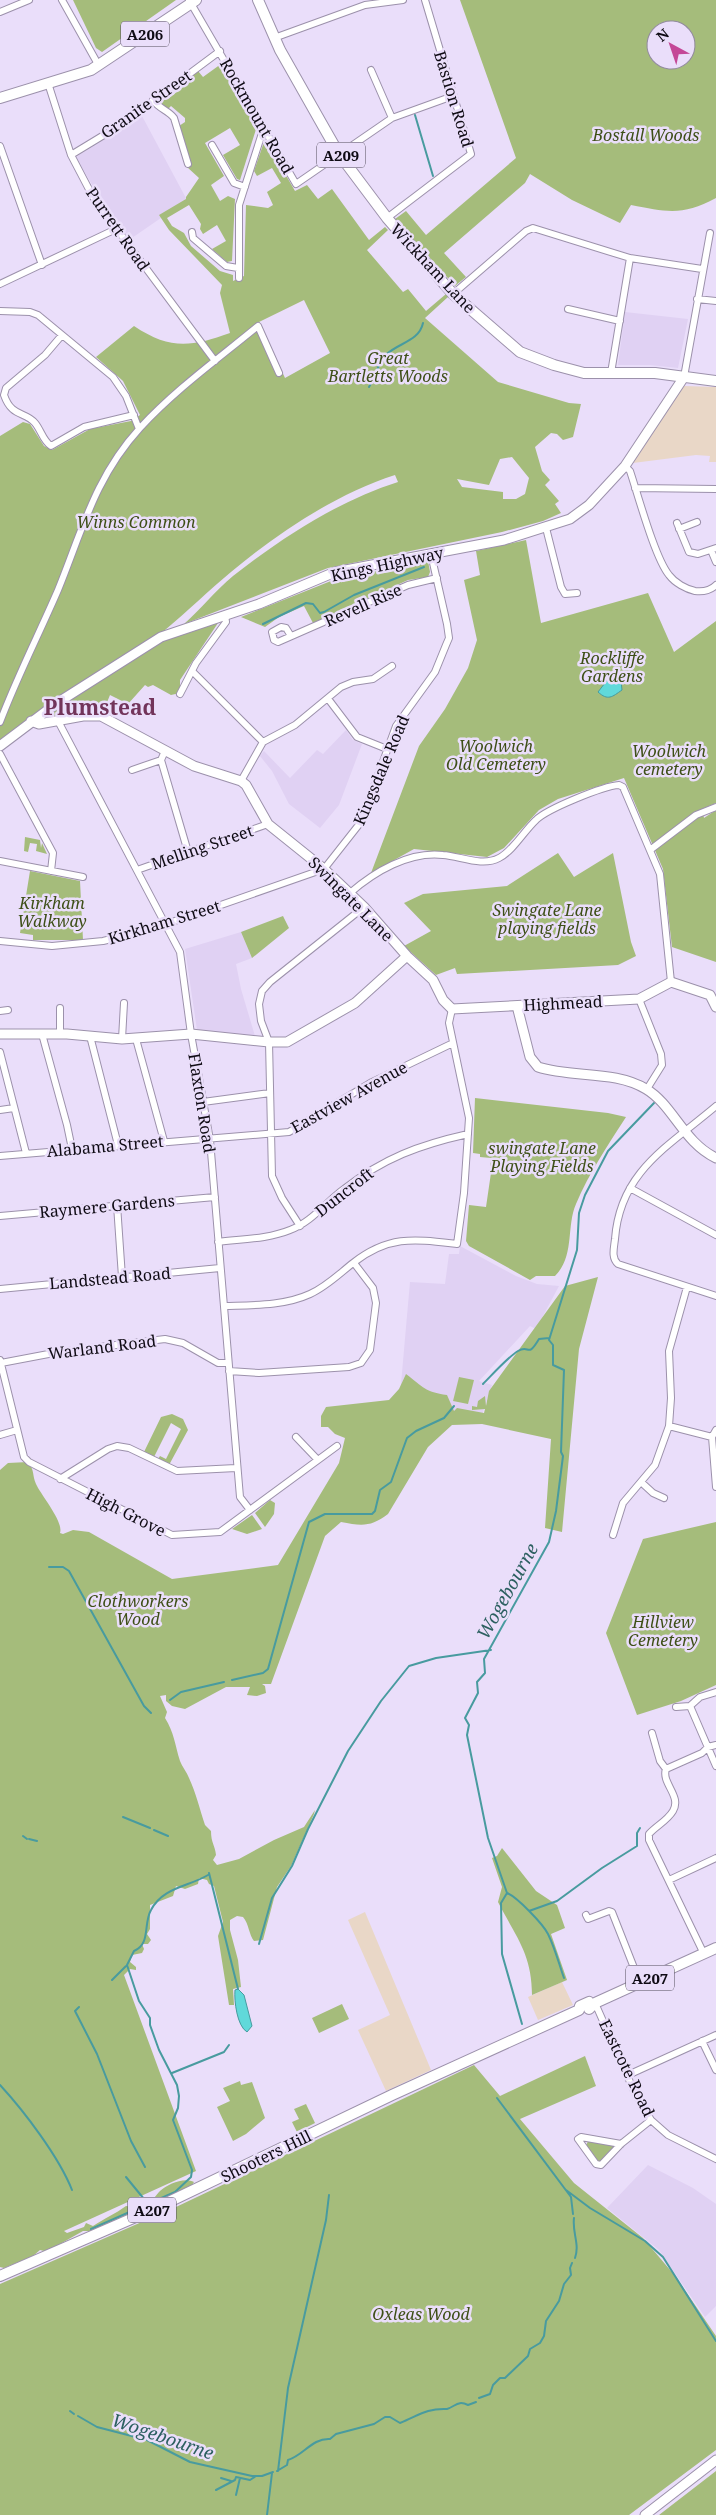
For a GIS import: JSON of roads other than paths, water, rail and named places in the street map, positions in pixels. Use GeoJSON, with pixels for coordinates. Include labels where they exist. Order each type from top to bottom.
{"type":"FeatureCollection","features":[{"type":"Feature","properties":{"kind":"main road","name":"Wickham Lane"},"geometry":{"type":"LineString","coordinates":[[258,0],[274,38],[339,154],[387,218],[453,294],[520,352],[584,373],[655,373],[716,380]]}},
{"type":"Feature","properties":{"kind":"main road","name":"A206"},"geometry":{"type":"LineString","coordinates":[[0,98],[82,74],[99,66],[192,1]]}},
{"type":"Feature","properties":{"kind":"main road","name":"A207"},"geometry":{"type":"LineString","coordinates":[[593,2004],[716,1948]]}},
{"type":"Feature","properties":{"kind":"main road","name":"Shooters Hill"},"geometry":{"type":"LineString","coordinates":[[0,2276],[154,2209],[579,2010],[580,2006],[589,2002],[593,2004]]}},
{"type":"Feature","properties":{"kind":"street"},"geometry":{"type":"LineString","coordinates":[[0,12],[29,0]]}},
{"type":"Feature","properties":{"kind":"street"},"geometry":{"type":"LineString","coordinates":[[62,0],[99,66]]}},
{"type":"Feature","properties":{"kind":"street"},"geometry":{"type":"LineString","coordinates":[[274,38],[364,5],[404,0]]}},
{"type":"Feature","properties":{"kind":"street","name":"Bastion Road"},"geometry":{"type":"LineString","coordinates":[[387,218],[471,154],[452,96],[425,0]]}},
{"type":"Feature","properties":{"kind":"street","name":"Rockmount Road"},"geometry":{"type":"LineString","coordinates":[[192,1],[296,184],[339,154]]}},
{"type":"Feature","properties":{"kind":"street","name":"Granite Street"},"geometry":{"type":"LineString","coordinates":[[71,155],[122,124],[220,52]]}},
{"type":"Feature","properties":{"kind":"street"},"geometry":{"type":"LineString","coordinates":[[371,70],[392,118]]}},
{"type":"Feature","properties":{"kind":"street","name":"Purrett Road"},"geometry":{"type":"LineString","coordinates":[[48,83],[71,155],[93,197],[215,361]]}},
{"type":"Feature","properties":{"kind":"street"},"geometry":{"type":"LineString","coordinates":[[339,154],[392,118],[452,96]]}},
{"type":"Feature","properties":{"kind":"street"},"geometry":{"type":"LineString","coordinates":[[153,100],[174,118],[188,164]]}},
{"type":"Feature","properties":{"kind":"street"},"geometry":{"type":"LineString","coordinates":[[239,278],[239,206],[264,127]]}},
{"type":"Feature","properties":{"kind":"street"},"geometry":{"type":"LineString","coordinates":[[212,145],[234,183],[245,187]]}},
{"type":"Feature","properties":{"kind":"street"},"geometry":{"type":"LineString","coordinates":[[0,146],[42,265]]}},
{"type":"Feature","properties":{"kind":"street"},"geometry":{"type":"LineString","coordinates":[[453,294],[526,231],[533,228],[630,258],[702,269]]}},
{"type":"Feature","properties":{"kind":"street"},"geometry":{"type":"LineString","coordinates":[[0,284],[116,229]]}},
{"type":"Feature","properties":{"kind":"street"},"geometry":{"type":"LineString","coordinates":[[192,232],[193,238],[226,266],[238,268]]}},
{"type":"Feature","properties":{"kind":"street"},"geometry":{"type":"LineString","coordinates":[[684,377],[710,233]]}},
{"type":"Feature","properties":{"kind":"street"},"geometry":{"type":"LineString","coordinates":[[611,373],[630,258]]}},
{"type":"Feature","properties":{"kind":"street"},"geometry":{"type":"LineString","coordinates":[[697,299],[716,301]]}},
{"type":"Feature","properties":{"kind":"street"},"geometry":{"type":"LineString","coordinates":[[568,309],[620,321]]}},
{"type":"Feature","properties":{"kind":"street"},"geometry":{"type":"LineString","coordinates":[[0,311],[34,314],[113,377],[126,396],[139,429]]}},
{"type":"Feature","properties":{"kind":"street"},"geometry":{"type":"LineString","coordinates":[[0,722],[59,586],[88,508],[112,465],[139,429],[170,398],[258,326],[279,373]]}},
{"type":"Feature","properties":{"kind":"street"},"geometry":{"type":"LineString","coordinates":[[62,335],[45,355],[3,391],[12,409],[34,422],[51,446],[80,429],[134,415]]}},
{"type":"Feature","properties":{"kind":"street","name":"Kings Highway"},"geometry":{"type":"LineString","coordinates":[[0,746],[31,721],[150,642],[274,598],[335,572],[504,540],[546,528],[579,513],[626,466],[684,377]]}},
{"type":"Feature","properties":{"kind":"street"},"geometry":{"type":"LineString","coordinates":[[626,466],[630,471],[660,558],[670,577],[683,586],[703,592],[716,585]]}},
{"type":"Feature","properties":{"kind":"street"},"geometry":{"type":"LineString","coordinates":[[635,488],[716,489]]}},
{"type":"Feature","properties":{"kind":"street"},"geometry":{"type":"LineString","coordinates":[[698,522],[678,526],[689,552],[698,554],[714,549],[716,562]]}},
{"type":"Feature","properties":{"kind":"street"},"geometry":{"type":"LineString","coordinates":[[546,528],[561,587],[566,594],[577,593]]}},
{"type":"Feature","properties":{"kind":"street","name":"Kingsdale Road"},"geometry":{"type":"LineString","coordinates":[[324,869],[361,822],[401,716],[435,672],[446,645],[448,624],[431,554]]}},
{"type":"Feature","properties":{"kind":"street","name":"Revell Rise"},"geometry":{"type":"LineString","coordinates":[[290,636],[408,585],[437,578]]}},
{"type":"Feature","properties":{"kind":"street"},"geometry":{"type":"LineString","coordinates":[[180,694],[196,663],[226,622],[225,615]]}},
{"type":"Feature","properties":{"kind":"street"},"geometry":{"type":"LineString","coordinates":[[31,721],[39,724],[94,715],[101,716],[194,766],[241,780],[263,742],[296,725],[342,688],[354,682],[373,679],[392,666]]}},
{"type":"Feature","properties":{"kind":"street"},"geometry":{"type":"LineString","coordinates":[[192,672],[263,742]]}},
{"type":"Feature","properties":{"kind":"street"},"geometry":{"type":"LineString","coordinates":[[328,700],[357,737],[387,749]]}},
{"type":"Feature","properties":{"kind":"street","name":"Flaxton Road"},"geometry":{"type":"LineString","coordinates":[[58,721],[180,952],[191,1034],[210,1138],[236,1468],[240,1497],[250,1510]]}},
{"type":"Feature","properties":{"kind":"street"},"geometry":{"type":"LineString","coordinates":[[165,751],[161,760],[188,852]]}},
{"type":"Feature","properties":{"kind":"street"},"geometry":{"type":"LineString","coordinates":[[0,754],[53,854],[51,871]]}},
{"type":"Feature","properties":{"kind":"street"},"geometry":{"type":"LineString","coordinates":[[132,770],[161,760]]}},
{"type":"Feature","properties":{"kind":"street","name":"Swingate Lane"},"geometry":{"type":"LineString","coordinates":[[241,780],[246,785],[268,824],[324,869],[364,907],[407,956],[433,980],[443,1000],[452,1009]]}},
{"type":"Feature","properties":{"kind":"street"},"geometry":{"type":"LineString","coordinates":[[350,893],[398,862],[417,856],[441,854],[486,861],[499,858],[538,818],[554,808],[615,785],[623,787],[660,874],[671,982],[710,995],[716,1007]]}},
{"type":"Feature","properties":{"kind":"street"},"geometry":{"type":"LineString","coordinates":[[650,850],[696,815],[716,807]]}},
{"type":"Feature","properties":{"kind":"street","name":"Melling Street"},"geometry":{"type":"LineString","coordinates":[[137,870],[268,824]]}},
{"type":"Feature","properties":{"kind":"street"},"geometry":{"type":"LineString","coordinates":[[0,861],[83,877]]}},
{"type":"Feature","properties":{"kind":"street","name":"Kirkham Street"},"geometry":{"type":"LineString","coordinates":[[0,941],[52,946],[89,944],[150,930],[165,923],[324,869]]}},
{"type":"Feature","properties":{"kind":"street"},"geometry":{"type":"LineString","coordinates":[[300,1226],[276,1187],[272,1176],[269,1042],[261,1020],[259,1004],[265,986],[364,907]]}},
{"type":"Feature","properties":{"kind":"street"},"geometry":{"type":"LineString","coordinates":[[0,1034],[60,1034],[122,1039],[191,1034],[269,1042],[292,1040],[355,1003],[407,956]]}},
{"type":"Feature","properties":{"kind":"street","name":"Highmead"},"geometry":{"type":"LineString","coordinates":[[452,1009],[639,999],[671,982]]}},
{"type":"Feature","properties":{"kind":"street"},"geometry":{"type":"LineString","coordinates":[[639,999],[662,1054],[662,1065],[647,1089]]}},
{"type":"Feature","properties":{"kind":"street"},"geometry":{"type":"LineString","coordinates":[[122,1039],[124,1003]]}},
{"type":"Feature","properties":{"kind":"street"},"geometry":{"type":"LineString","coordinates":[[517,1006],[530,1057],[538,1068],[632,1082],[647,1089],[662,1103],[684,1133],[716,1158]]}},
{"type":"Feature","properties":{"kind":"street"},"geometry":{"type":"LineString","coordinates":[[60,1008],[60,1034]]}},
{"type":"Feature","properties":{"kind":"street"},"geometry":{"type":"LineString","coordinates":[[224,1306],[296,1300],[321,1289],[379,1246],[403,1239],[457,1244],[468,1134],[468,1106],[449,1023],[452,1009]]}},
{"type":"Feature","properties":{"kind":"street"},"geometry":{"type":"LineString","coordinates":[[0,1011],[8,1010]]}},
{"type":"Feature","properties":{"kind":"street"},"geometry":{"type":"LineString","coordinates":[[42,1034],[72,1149]]}},
{"type":"Feature","properties":{"kind":"street"},"geometry":{"type":"LineString","coordinates":[[90,1036],[118,1145]]}},
{"type":"Feature","properties":{"kind":"street"},"geometry":{"type":"LineString","coordinates":[[136,1038],[141,1063],[164,1141]]}},
{"type":"Feature","properties":{"kind":"street","name":"Eastview Avenue"},"geometry":{"type":"LineString","coordinates":[[210,1138],[289,1132],[372,1082],[453,1043]]}},
{"type":"Feature","properties":{"kind":"street"},"geometry":{"type":"LineString","coordinates":[[0,1052],[26,1153]]}},
{"type":"Feature","properties":{"kind":"street"},"geometry":{"type":"LineString","coordinates":[[203,1102],[270,1093]]}},
{"type":"Feature","properties":{"kind":"street"},"geometry":{"type":"LineString","coordinates":[[716,1106],[645,1164],[630,1188],[616,1221],[613,1257],[618,1264],[716,1296]]}},
{"type":"Feature","properties":{"kind":"street"},"geometry":{"type":"LineString","coordinates":[[0,1110],[14,1108]]}},
{"type":"Feature","properties":{"kind":"street","name":"Duncroft"},"geometry":{"type":"LineString","coordinates":[[218,1242],[277,1234],[300,1226],[341,1190],[389,1159],[421,1146],[468,1134]]}},
{"type":"Feature","properties":{"kind":"street","name":"Alabama Street"},"geometry":{"type":"LineString","coordinates":[[0,1156],[210,1138]]}},
{"type":"Feature","properties":{"kind":"street"},"geometry":{"type":"LineString","coordinates":[[630,1188],[716,1235]]}},
{"type":"Feature","properties":{"kind":"street","name":"Raymere Gardens"},"geometry":{"type":"LineString","coordinates":[[0,1216],[215,1197]]}},
{"type":"Feature","properties":{"kind":"street"},"geometry":{"type":"LineString","coordinates":[[117,1205],[122,1277]]}},
{"type":"Feature","properties":{"kind":"street","name":"Warland Road"},"geometry":{"type":"LineString","coordinates":[[0,1362],[59,1352],[165,1339],[183,1343],[218,1363],[229,1367],[259,1373],[349,1367],[361,1363],[370,1350],[376,1297],[373,1288],[354,1263]]}},
{"type":"Feature","properties":{"kind":"street","name":"Landstead Road"},"geometry":{"type":"LineString","coordinates":[[0,1289],[220,1268]]}},
{"type":"Feature","properties":{"kind":"street"},"geometry":{"type":"LineString","coordinates":[[613,1535],[623,1503],[655,1465],[668,1426],[671,1398],[669,1351],[687,1287]]}},
{"type":"Feature","properties":{"kind":"street"},"geometry":{"type":"LineString","coordinates":[[0,1362],[18,1430],[0,1435]]}},
{"type":"Feature","properties":{"kind":"street"},"geometry":{"type":"LineString","coordinates":[[668,1426],[712,1437]]}},
{"type":"Feature","properties":{"kind":"street","name":"High Grove"},"geometry":{"type":"LineString","coordinates":[[18,1430],[24,1458],[29,1462],[172,1535],[220,1532],[336,1446]]}},
{"type":"Feature","properties":{"kind":"street"},"geometry":{"type":"LineString","coordinates":[[716,1430],[712,1437],[716,1488]]}},
{"type":"Feature","properties":{"kind":"street"},"geometry":{"type":"LineString","coordinates":[[296,1437],[317,1459]]}},
{"type":"Feature","properties":{"kind":"street"},"geometry":{"type":"LineString","coordinates":[[60,1478],[108,1449],[117,1446],[129,1448],[177,1472],[236,1468]]}},
{"type":"Feature","properties":{"kind":"street"},"geometry":{"type":"LineString","coordinates":[[641,1482],[653,1493],[664,1498]]}},
{"type":"Feature","properties":{"kind":"street"},"geometry":{"type":"LineString","coordinates":[[676,1707],[690,1706],[700,1697],[716,1692]]}},
{"type":"Feature","properties":{"kind":"street"},"geometry":{"type":"LineString","coordinates":[[690,1706],[716,1766]]}},
{"type":"Feature","properties":{"kind":"street"},"geometry":{"type":"LineString","coordinates":[[652,1733],[660,1761],[666,1769],[665,1775],[676,1805],[668,1817],[647,1833],[704,1954]]}},
{"type":"Feature","properties":{"kind":"street"},"geometry":{"type":"LineString","coordinates":[[666,1769],[702,1753],[708,1747],[716,1745]]}},
{"type":"Feature","properties":{"kind":"street"},"geometry":{"type":"LineString","coordinates":[[669,1880],[716,1858]]}},
{"type":"Feature","properties":{"kind":"street"},"geometry":{"type":"LineString","coordinates":[[588,1919],[609,1911],[612,1912],[640,1983]]}},
{"type":"Feature","properties":{"kind":"street","name":"Eastcote Road"},"geometry":{"type":"LineString","coordinates":[[593,2004],[640,2103],[651,2120],[668,2135],[716,2159]]}},
{"type":"Feature","properties":{"kind":"street"},"geometry":{"type":"LineString","coordinates":[[628,2075],[716,2035]]}},
{"type":"Feature","properties":{"kind":"street"},"geometry":{"type":"LineString","coordinates":[[702,2041],[716,2070]]}},
{"type":"Feature","properties":{"kind":"street"},"geometry":{"type":"LineString","coordinates":[[621,2144],[581,2137],[578,2139],[598,2165],[604,2162],[621,2144],[651,2120]]}},
{"type":"Feature","properties":{"kind":"street"},"geometry":{"type":"LineString","coordinates":[[645,2515],[716,2460]]}},
{"type":"Feature","properties":{"kind":"waterway","name":"Wogebourne"},"geometry":{"type":"LineString","coordinates":[[415,115],[433,176]]}},
{"type":"Feature","properties":{"kind":"waterway"},"geometry":{"type":"LineString","coordinates":[[369,387],[383,358],[417,334],[423,323]]}},
{"type":"Feature","properties":{"kind":"waterway"},"geometry":{"type":"LineString","coordinates":[[263,624],[306,603],[313,604],[320,613],[324,612],[354,595],[424,567]]}},
{"type":"Feature","properties":{"kind":"waterway","name":"Wogebourne"},"geometry":{"type":"LineString","coordinates":[[522,2024],[502,1954],[501,1903],[507,1893],[488,1838],[467,1735],[469,1725],[465,1718],[478,1693],[477,1682],[485,1673],[484,1659],[549,1542],[556,1511],[563,1456],[561,1452],[564,1370],[553,1365],[553,1345],[549,1340],[577,1250],[579,1213],[585,1195],[608,1151],[654,1103]]}},
{"type":"Feature","properties":{"kind":"waterway"},"geometry":{"type":"LineString","coordinates":[[483,1384],[518,1351],[522,1349],[530,1350],[539,1339],[549,1338]]}},
{"type":"Feature","properties":{"kind":"waterway"},"geometry":{"type":"LineString","coordinates":[[232,1680],[263,1673],[268,1669],[309,1522],[325,1514],[372,1514],[375,1511],[380,1490],[391,1482],[407,1438],[416,1431],[444,1418],[454,1406]]}},
{"type":"Feature","properties":{"kind":"waterway"},"geometry":{"type":"LineString","coordinates":[[49,1567],[63,1567],[69,1571],[144,1706],[151,1713]]}},
{"type":"Feature","properties":{"kind":"waterway"},"geometry":{"type":"LineString","coordinates":[[259,1944],[272,1898],[292,1866],[308,1829],[348,1751],[381,1701],[409,1666],[436,1658],[491,1650]]}},
{"type":"Feature","properties":{"kind":"waterway"},"geometry":{"type":"LineString","coordinates":[[170,1700],[181,1692],[224,1682]]}},
{"type":"Feature","properties":{"kind":"waterway"},"geometry":{"type":"LineString","coordinates":[[123,1817],[150,1828]]}},
{"type":"Feature","properties":{"kind":"waterway"},"geometry":{"type":"LineString","coordinates":[[529,1911],[557,1901],[602,1868],[637,1846],[637,1833],[640,1828]]}},
{"type":"Feature","properties":{"kind":"waterway"},"geometry":{"type":"LineString","coordinates":[[154,1830],[168,1836]]}},
{"type":"Feature","properties":{"kind":"waterway"},"geometry":{"type":"LineString","coordinates":[[23,1836],[27,1839]]}},
{"type":"Feature","properties":{"kind":"waterway"},"geometry":{"type":"LineString","coordinates":[[29,1839],[37,1841]]}},
{"type":"Feature","properties":{"kind":"waterway"},"geometry":{"type":"LineString","coordinates":[[209,1873],[238,1989]]}},
{"type":"Feature","properties":{"kind":"waterway"},"geometry":{"type":"LineString","coordinates":[[91,2229],[175,2192],[191,2177],[192,2170],[173,2120],[178,2108],[179,2096],[177,2085],[159,2050],[150,2025],[150,2018],[139,2001],[127,1965],[134,1951],[143,1944],[149,1915],[156,1902],[169,1892],[208,1875]]}},
{"type":"Feature","properties":{"kind":"waterway"},"geometry":{"type":"LineString","coordinates":[[507,1893],[523,1905],[548,1934],[564,1978]]}},
{"type":"Feature","properties":{"kind":"waterway"},"geometry":{"type":"LineString","coordinates":[[112,1980],[126,1966]]}},
{"type":"Feature","properties":{"kind":"waterway"},"geometry":{"type":"LineString","coordinates":[[79,2007],[75,2011],[97,2054],[131,2141],[145,2167]]}},
{"type":"Feature","properties":{"kind":"waterway"},"geometry":{"type":"LineString","coordinates":[[172,2073],[224,2052],[229,2045]]}},
{"type":"Feature","properties":{"kind":"waterway"},"geometry":{"type":"LineString","coordinates":[[0,2085],[40,2135],[59,2163],[72,2190]]}},
{"type":"Feature","properties":{"kind":"waterway","name":"Wogebourne"},"geometry":{"type":"LineString","coordinates":[[497,2098],[571,2197],[573,2214]]}},
{"type":"Feature","properties":{"kind":"waterway"},"geometry":{"type":"LineString","coordinates":[[126,2177],[144,2199]]}},
{"type":"Feature","properties":{"kind":"waterway"},"geometry":{"type":"LineString","coordinates":[[566,2190],[590,2208],[645,2241],[663,2257],[716,2341]]}},
{"type":"Feature","properties":{"kind":"waterway"},"geometry":{"type":"LineString","coordinates":[[278,2471],[288,2388],[326,2220],[329,2195]]}},
{"type":"Feature","properties":{"kind":"waterway","name":"Wogebourne"},"geometry":{"type":"LineString","coordinates":[[574,2218],[577,2248],[575,2258]]}},
{"type":"Feature","properties":{"kind":"waterway","name":"Wogebourne"},"geometry":{"type":"LineString","coordinates":[[479,2398],[490,2394],[493,2385],[500,2378],[505,2378],[528,2356],[530,2349],[540,2343],[544,2336],[546,2321],[559,2301],[564,2284],[571,2275],[570,2268],[572,2263]]}},
{"type":"Feature","properties":{"kind":"waterway","name":"Wogebourne"},"geometry":{"type":"LineString","coordinates":[[277,2471],[287,2465],[288,2460],[294,2458],[318,2441],[330,2439],[336,2434],[374,2424],[385,2417],[390,2417],[400,2423],[428,2411],[447,2409],[459,2403],[468,2405],[476,2402]]}},
{"type":"Feature","properties":{"kind":"waterway","name":"Wogebourne"},"geometry":{"type":"LineString","coordinates":[[70,2411],[74,2414]]}},
{"type":"Feature","properties":{"kind":"waterway","name":"Wogebourne"},"geometry":{"type":"LineString","coordinates":[[78,2416],[97,2427],[147,2440],[190,2462],[252,2476],[262,2476],[273,2472]]}},
{"type":"Feature","properties":{"kind":"waterway"},"geometry":{"type":"LineString","coordinates":[[267,2515],[272,2473]]}},
{"type":"Feature","properties":{"kind":"waterway"},"geometry":{"type":"LineString","coordinates":[[216,2490],[235,2480],[236,2477],[250,2480],[256,2476]]}},
{"type":"Feature","properties":{"kind":"waterway"},"geometry":{"type":"LineString","coordinates":[[221,2478],[231,2481]]}},
{"type":"Feature","properties":{"kind":"waterway"},"geometry":{"type":"LineString","coordinates":[[236,2495],[240,2478]]}},
{"type":"Feature","properties":{"kind":"district","name":"Plumstead"},"geometry":{"type":"Point","coordinates":[100,707]}},
{"type":"Feature","properties":{"kind":"park label","name":"Bostall Woods"},"geometry":{"type":"Point","coordinates":[646,135]}},
{"type":"Feature","properties":{"kind":"park label","name":"Great Bartletts Woods"},"geometry":{"type":"Point","coordinates":[388,367]}},
{"type":"Feature","properties":{"kind":"park label","name":"Winns Common"},"geometry":{"type":"Point","coordinates":[136,522]}},
{"type":"Feature","properties":{"kind":"park label","name":"Rockliffe Gardens"},"geometry":{"type":"Point","coordinates":[612,667]}},
{"type":"Feature","properties":{"kind":"park label","name":"Woolwich Old Cemetery"},"geometry":{"type":"Point","coordinates":[496,755]}},
{"type":"Feature","properties":{"kind":"park label","name":"Woolwich cemetery"},"geometry":{"type":"Point","coordinates":[669,760]}},
{"type":"Feature","properties":{"kind":"park label","name":"Kirkham Walkway"},"geometry":{"type":"Point","coordinates":[52,912]}},
{"type":"Feature","properties":{"kind":"park label","name":"Swingate Lane playing fields"},"geometry":{"type":"Point","coordinates":[547,919]}},
{"type":"Feature","properties":{"kind":"park label","name":"swingate Lane Playing Fields"},"geometry":{"type":"Point","coordinates":[542,1157]}},
{"type":"Feature","properties":{"kind":"park label","name":"Clothworkers Wood"},"geometry":{"type":"Point","coordinates":[138,1610]}},
{"type":"Feature","properties":{"kind":"park label","name":"Hillview Cemetery"},"geometry":{"type":"Point","coordinates":[663,1631]}},
{"type":"Feature","properties":{"kind":"park label","name":"Oxleas Wood"},"geometry":{"type":"Point","coordinates":[421,2314]}}]}
